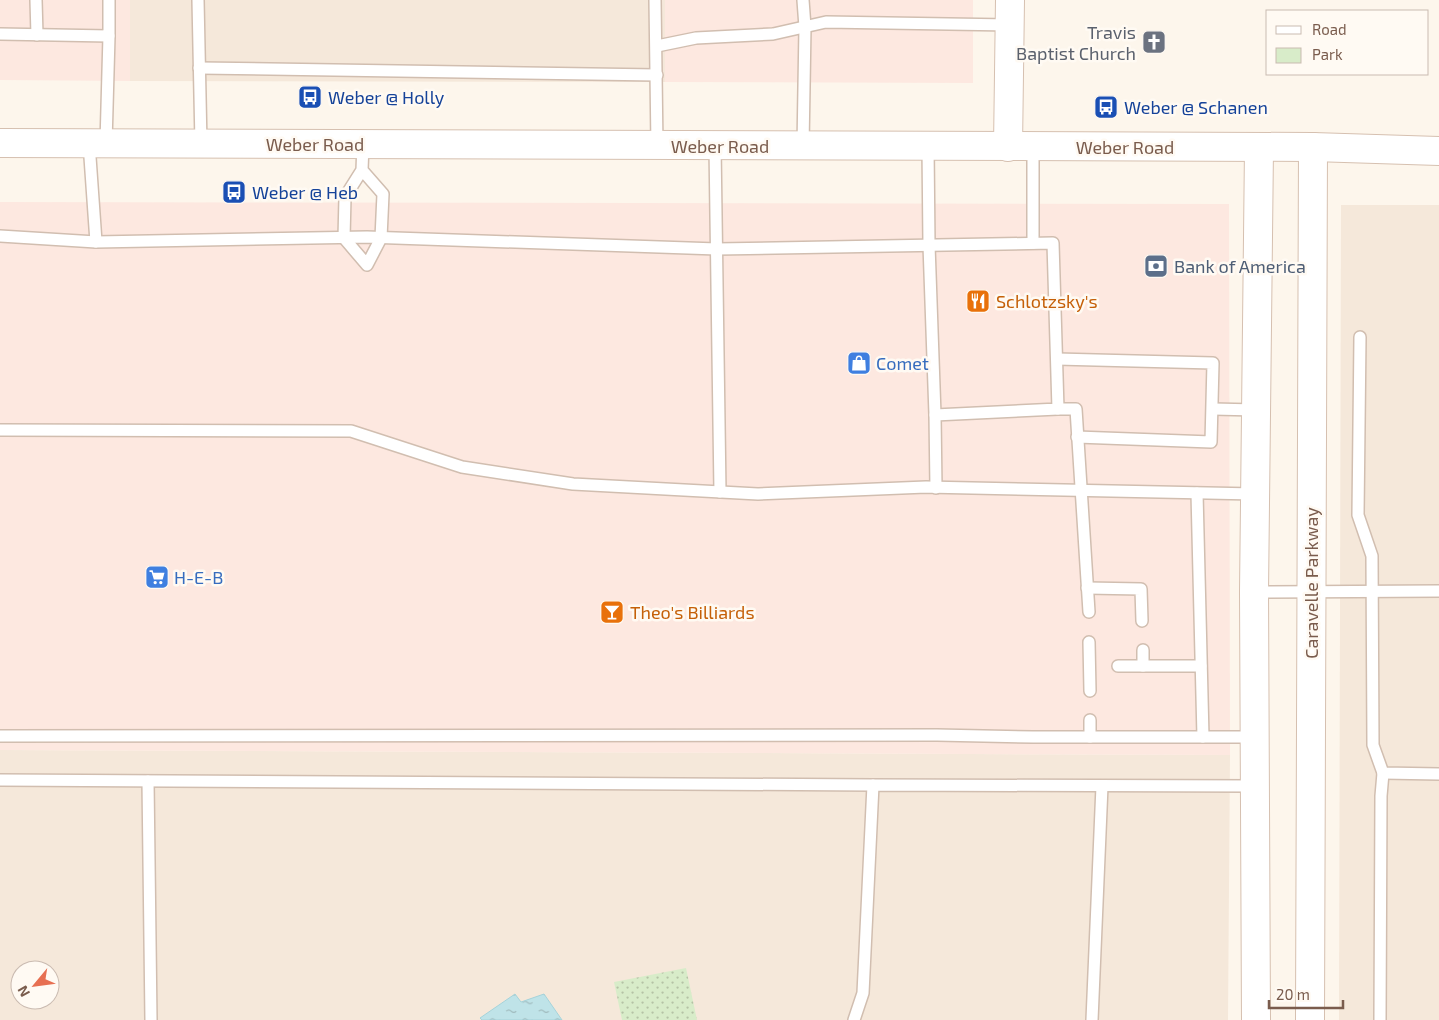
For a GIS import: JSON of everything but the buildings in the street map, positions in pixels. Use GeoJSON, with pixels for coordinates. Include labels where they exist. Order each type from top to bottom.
{"type":"FeatureCollection","features":[{"type":"Feature","properties":{"kind":"street"},"geometry":{"type":"LineString","coordinates":[[1010,13],[1021,147]]}},
{"type":"Feature","properties":{"kind":"street","name":"Weber Road"},"geometry":{"type":"LineString","coordinates":[[0,143],[201,144],[362,157],[657,146],[1313,147],[1439,151]]}},
{"type":"Feature","properties":{"kind":"street","name":"Caravelle Parkway"},"geometry":{"type":"LineString","coordinates":[[1310,1020],[1313,147]]}},
{"type":"Feature","properties":{"kind":"street"},"geometry":{"type":"LineString","coordinates":[[1256,1020],[1254,592],[1259,148]]}},
{"type":"Feature","properties":{"kind":"lane"},"geometry":{"type":"LineString","coordinates":[[36,0],[37,35]]}},
{"type":"Feature","properties":{"kind":"lane"},"geometry":{"type":"LineString","coordinates":[[96,242],[98,143],[109,36],[109,0]]}},
{"type":"Feature","properties":{"kind":"lane"},"geometry":{"type":"LineString","coordinates":[[198,0],[201,144]]}},
{"type":"Feature","properties":{"kind":"lane"},"geometry":{"type":"LineString","coordinates":[[655,0],[657,146]]}},
{"type":"Feature","properties":{"kind":"lane"},"geometry":{"type":"LineString","coordinates":[[803,0],[803,146]]}},
{"type":"Feature","properties":{"kind":"lane"},"geometry":{"type":"LineString","coordinates":[[657,46],[696,38],[773,34],[826,22],[1010,13]]}},
{"type":"Feature","properties":{"kind":"lane"},"geometry":{"type":"LineString","coordinates":[[0,34],[109,36]]}},
{"type":"Feature","properties":{"kind":"lane"},"geometry":{"type":"LineString","coordinates":[[199,68],[657,75]]}},
{"type":"Feature","properties":{"kind":"lane"},"geometry":{"type":"LineString","coordinates":[[715,146],[720,492]]}},
{"type":"Feature","properties":{"kind":"lane"},"geometry":{"type":"LineString","coordinates":[[928,146],[936,488]]}},
{"type":"Feature","properties":{"kind":"lane"},"geometry":{"type":"LineString","coordinates":[[1021,147],[1033,243]]}},
{"type":"Feature","properties":{"kind":"lane"},"geometry":{"type":"LineString","coordinates":[[362,157],[383,194],[381,238],[367,265],[344,238],[345,197],[362,157]]}},
{"type":"Feature","properties":{"kind":"lane"},"geometry":{"type":"LineString","coordinates":[[0,236],[96,242],[381,238],[717,249],[1053,243],[1058,410]]}},
{"type":"Feature","properties":{"kind":"lane"},"geometry":{"type":"LineString","coordinates":[[1360,337],[1358,515],[1372,556],[1372,745],[1383,773],[1381,796],[1380,1020]]}},
{"type":"Feature","properties":{"kind":"lane"},"geometry":{"type":"LineString","coordinates":[[1057,360],[1213,363],[1211,442],[1077,437]]}},
{"type":"Feature","properties":{"kind":"lane"},"geometry":{"type":"LineString","coordinates":[[935,415],[1076,409],[1089,612]]}},
{"type":"Feature","properties":{"kind":"lane"},"geometry":{"type":"LineString","coordinates":[[1213,409],[1256,410]]}},
{"type":"Feature","properties":{"kind":"lane"},"geometry":{"type":"LineString","coordinates":[[0,430],[351,431],[462,467],[480,470],[573,484],[720,492],[769,494],[936,488],[1255,494]]}},
{"type":"Feature","properties":{"kind":"lane"},"geometry":{"type":"LineString","coordinates":[[1197,493],[1203,737]]}},
{"type":"Feature","properties":{"kind":"lane"},"geometry":{"type":"LineString","coordinates":[[1087,588],[1141,589],[1142,621]]}},
{"type":"Feature","properties":{"kind":"lane"},"geometry":{"type":"LineString","coordinates":[[1254,592],[1439,591]]}},
{"type":"Feature","properties":{"kind":"lane"},"geometry":{"type":"LineString","coordinates":[[1089,642],[1095,666],[1090,690]]}},
{"type":"Feature","properties":{"kind":"lane"},"geometry":{"type":"LineString","coordinates":[[1143,650],[1143,666]]}},
{"type":"Feature","properties":{"kind":"lane"},"geometry":{"type":"LineString","coordinates":[[1118,666],[1201,666]]}},
{"type":"Feature","properties":{"kind":"lane"},"geometry":{"type":"LineString","coordinates":[[1090,720],[1090,737]]}},
{"type":"Feature","properties":{"kind":"lane"},"geometry":{"type":"LineString","coordinates":[[0,736],[937,735],[1255,737]]}},
{"type":"Feature","properties":{"kind":"lane"},"geometry":{"type":"LineString","coordinates":[[1383,773],[1439,774]]}},
{"type":"Feature","properties":{"kind":"lane"},"geometry":{"type":"LineString","coordinates":[[0,780],[1255,786]]}},
{"type":"Feature","properties":{"kind":"lane"},"geometry":{"type":"LineString","coordinates":[[148,781],[151,1020]]}},
{"type":"Feature","properties":{"kind":"lane"},"geometry":{"type":"LineString","coordinates":[[854,1020],[863,993],[873,785]]}},
{"type":"Feature","properties":{"kind":"lane"},"geometry":{"type":"LineString","coordinates":[[1092,1020],[1102,786]]}},
{"type":"Feature","properties":{"kind":"shaded area"},"geometry":{"type":"Polygon","coordinates":[[[0,0],[130,0],[130,81],[0,80],[0,0]]]}},
{"type":"Feature","properties":{"kind":"shaded area"},"geometry":{"type":"Polygon","coordinates":[[[130,0],[665,0],[665,82],[130,81],[130,0]]]}},
{"type":"Feature","properties":{"kind":"shaded area"},"geometry":{"type":"Polygon","coordinates":[[[665,0],[973,0],[973,83],[665,82],[665,0]]]}},
{"type":"Feature","properties":{"kind":"shaded area"},"geometry":{"type":"Polygon","coordinates":[[[0,202],[1229,204],[1230,755],[0,750],[0,202]]]}},
{"type":"Feature","properties":{"kind":"shaded area"},"geometry":{"type":"Polygon","coordinates":[[[1341,205],[1439,205],[1439,1020],[1339,1020],[1341,205]]]}},
{"type":"Feature","properties":{"kind":"shaded area"},"geometry":{"type":"Polygon","coordinates":[[[0,750],[1230,755],[1228,1020],[0,1020],[0,750]]]}},
{"type":"Feature","properties":{"kind":"green space"},"geometry":{"type":"Polygon","coordinates":[[[686,968],[697,1020],[622,1020],[614,982],[686,968]]]}},
{"type":"Feature","properties":{"kind":"water"},"geometry":{"type":"Polygon","coordinates":[[[515,994],[521,1002],[544,994],[562,1020],[482,1020],[480,1018],[515,994]]]}},
{"type":"Feature","properties":{"kind":"place","name":"Travis Baptist Church"},"geometry":{"type":"Point","coordinates":[1154,42]}},
{"type":"Feature","properties":{"kind":"place","name":"Weber @ Holly"},"geometry":{"type":"Point","coordinates":[310,97]}},
{"type":"Feature","properties":{"kind":"place","name":"Weber @ Schanen"},"geometry":{"type":"Point","coordinates":[1106,107]}},
{"type":"Feature","properties":{"kind":"place","name":"Weber @ Heb"},"geometry":{"type":"Point","coordinates":[234,192]}},
{"type":"Feature","properties":{"kind":"place","name":"Bank of America"},"geometry":{"type":"Point","coordinates":[1156,266]}},
{"type":"Feature","properties":{"kind":"place","name":"Schlotzsky's"},"geometry":{"type":"Point","coordinates":[978,301]}},
{"type":"Feature","properties":{"kind":"place","name":"Comet"},"geometry":{"type":"Point","coordinates":[859,363]}},
{"type":"Feature","properties":{"kind":"place","name":"H-E-B"},"geometry":{"type":"Point","coordinates":[157,577]}},
{"type":"Feature","properties":{"kind":"place","name":"Theo's Billiards"},"geometry":{"type":"Point","coordinates":[612,612]}}]}
